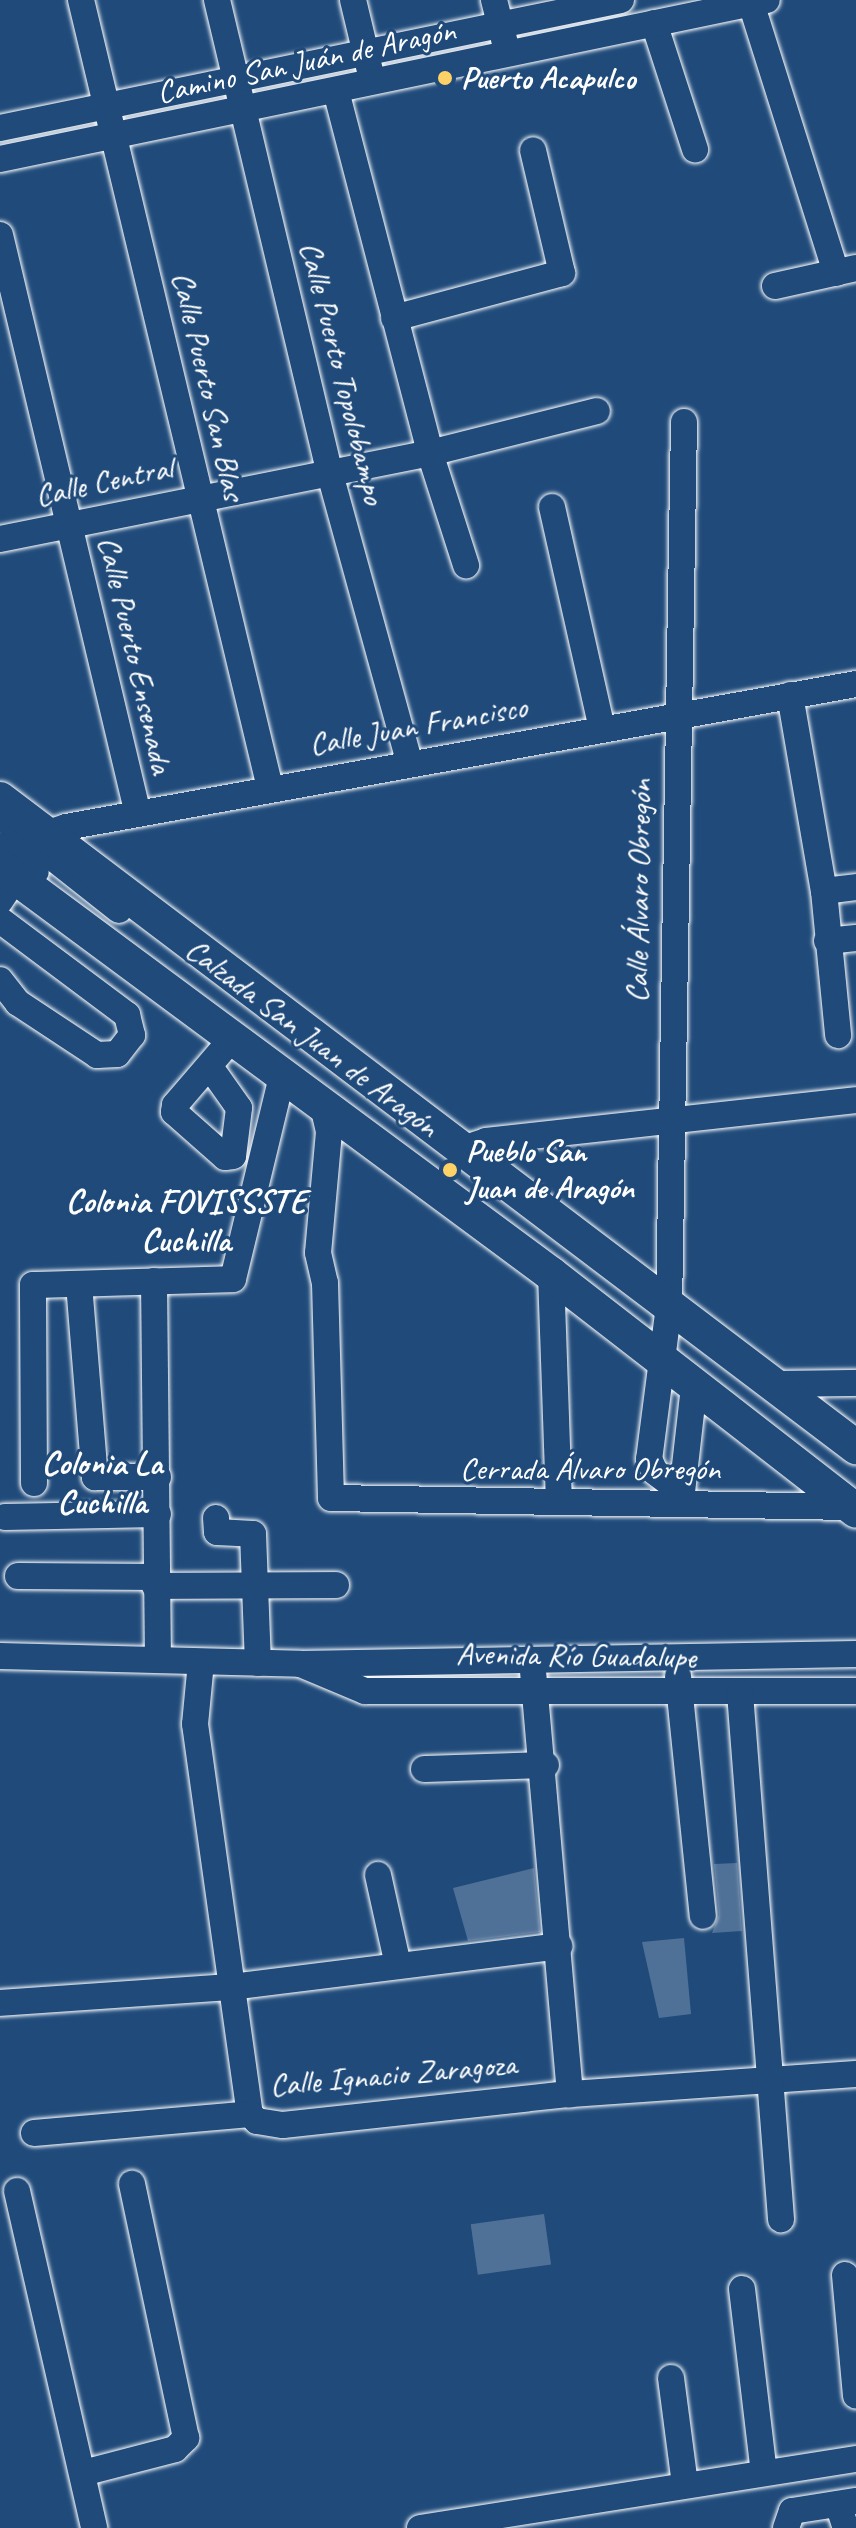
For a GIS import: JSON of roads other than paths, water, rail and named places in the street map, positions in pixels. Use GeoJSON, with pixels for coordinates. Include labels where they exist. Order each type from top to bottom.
{"type":"FeatureCollection","features":[{"type":"Feature","properties":{"kind":"main road","name":"Calzada San Juan de Aragón"},"geometry":{"type":"LineString","coordinates":[[0,799],[20,865],[231,1040],[551,1274],[666,1334],[772,1384],[856,1447]]}},
{"type":"Feature","properties":{"kind":"main road","name":"Calzada San Juan de Aragón"},"geometry":{"type":"LineString","coordinates":[[20,865],[459,1150],[666,1334],[694,1386],[854,1503]]}},
{"type":"Feature","properties":{"kind":"street","name":"Calle Puerto San Blas"},"geometry":{"type":"LineString","coordinates":[[81,0],[270,788]]}},
{"type":"Feature","properties":{"kind":"street","name":"Calle Puerto Topolobampo"},"geometry":{"type":"LineString","coordinates":[[217,0],[330,474],[409,760]]}},
{"type":"Feature","properties":{"kind":"street"},"geometry":{"type":"LineString","coordinates":[[353,0],[373,82]]}},
{"type":"Feature","properties":{"kind":"street"},"geometry":{"type":"LineString","coordinates":[[494,0],[507,55]]}},
{"type":"Feature","properties":{"kind":"street","name":"Camino San Juán de Aragón"},"geometry":{"type":"LineString","coordinates":[[0,128],[501,27],[529,10],[620,0]]}},
{"type":"Feature","properties":{"kind":"street"},"geometry":{"type":"LineString","coordinates":[[620,0],[624,29]]}},
{"type":"Feature","properties":{"kind":"street","name":"Camino San Juán de Aragón"},"geometry":{"type":"LineString","coordinates":[[0,159],[654,23],[678,9],[759,2]]}},
{"type":"Feature","properties":{"kind":"street"},"geometry":{"type":"LineString","coordinates":[[759,2],[846,270],[775,286]]}},
{"type":"Feature","properties":{"kind":"street"},"geometry":{"type":"LineString","coordinates":[[529,10],[537,48]]}},
{"type":"Feature","properties":{"kind":"street"},"geometry":{"type":"LineString","coordinates":[[654,23],[695,149]]}},
{"type":"Feature","properties":{"kind":"street"},"geometry":{"type":"LineString","coordinates":[[336,91],[430,453],[466,565]]}},
{"type":"Feature","properties":{"kind":"street"},"geometry":{"type":"LineString","coordinates":[[394,318],[562,273],[533,150]]}},
{"type":"Feature","properties":{"kind":"street","name":"Calle Puerto Ensenada"},"geometry":{"type":"LineString","coordinates":[[0,235],[137,810]]}},
{"type":"Feature","properties":{"kind":"street","name":"Calle Central"},"geometry":{"type":"LineString","coordinates":[[0,539],[430,453],[597,411]]}},
{"type":"Feature","properties":{"kind":"street","name":"Calle Álvaro Obregón"},"geometry":{"type":"LineString","coordinates":[[683,1497],[649,1464],[666,1334],[684,422]]}},
{"type":"Feature","properties":{"kind":"street"},"geometry":{"type":"LineString","coordinates":[[552,507],[602,728]]}},
{"type":"Feature","properties":{"kind":"street","name":"Calle Juan Francisco"},"geometry":{"type":"LineString","coordinates":[[20,865],[137,810],[856,684]]}},
{"type":"Feature","properties":{"kind":"street"},"geometry":{"type":"LineString","coordinates":[[790,695],[824,891],[838,1035]]}},
{"type":"Feature","properties":{"kind":"street"},"geometry":{"type":"LineString","coordinates":[[0,816],[20,865]]}},
{"type":"Feature","properties":{"kind":"street"},"geometry":{"type":"LineString","coordinates":[[0,846],[20,865],[666,1334],[856,1466]]}},
{"type":"Feature","properties":{"kind":"street"},"geometry":{"type":"LineString","coordinates":[[824,891],[856,887]]}},
{"type":"Feature","properties":{"kind":"street"},"geometry":{"type":"LineString","coordinates":[[0,920],[127,1015],[132,1035],[117,1054],[97,1055],[9,1002],[0,980]]}},
{"type":"Feature","properties":{"kind":"street"},"geometry":{"type":"LineString","coordinates":[[827,941],[856,938]]}},
{"type":"Feature","properties":{"kind":"street"},"geometry":{"type":"LineString","coordinates":[[210,1067],[231,1040]]}},
{"type":"Feature","properties":{"kind":"street"},"geometry":{"type":"LineString","coordinates":[[34,1483],[33,1285],[233,1279],[282,1077]]}},
{"type":"Feature","properties":{"kind":"street"},"geometry":{"type":"LineString","coordinates":[[459,1150],[669,1119],[856,1100]]}},
{"type":"Feature","properties":{"kind":"street","name":"Cerrada Álvaro Obregón"},"geometry":{"type":"LineString","coordinates":[[324,1110],[329,1132],[318,1253],[325,1283],[331,1498],[559,1501],[683,1497],[854,1503]]}},
{"type":"Feature","properties":{"kind":"street"},"geometry":{"type":"LineString","coordinates":[[551,1274],[559,1501]]}},
{"type":"Feature","properties":{"kind":"street"},"geometry":{"type":"LineString","coordinates":[[154,1281],[158,1659]]}},
{"type":"Feature","properties":{"kind":"street"},"geometry":{"type":"LineString","coordinates":[[79,1284],[95,1477],[158,1477]]}},
{"type":"Feature","properties":{"kind":"street"},"geometry":{"type":"LineString","coordinates":[[666,1334],[854,1503]]}},
{"type":"Feature","properties":{"kind":"street"},"geometry":{"type":"LineString","coordinates":[[772,1384],[856,1383]]}},
{"type":"Feature","properties":{"kind":"street"},"geometry":{"type":"LineString","coordinates":[[683,1497],[694,1386]]}},
{"type":"Feature","properties":{"kind":"street"},"geometry":{"type":"LineString","coordinates":[[5,1517],[158,1514]]}},
{"type":"Feature","properties":{"kind":"street"},"geometry":{"type":"LineString","coordinates":[[216,1518],[217,1532],[253,1534],[258,1663]]}},
{"type":"Feature","properties":{"kind":"street"},"geometry":{"type":"LineString","coordinates":[[18,1576],[254,1588],[336,1585]]}},
{"type":"Feature","properties":{"kind":"street","name":"Avenida Río Guadalupe"},"geometry":{"type":"LineString","coordinates":[[0,1656],[300,1664],[531,1657],[675,1660],[856,1654]]}},
{"type":"Feature","properties":{"kind":"street"},"geometry":{"type":"LineString","coordinates":[[531,1657],[546,1765],[570,2094]]}},
{"type":"Feature","properties":{"kind":"street"},"geometry":{"type":"LineString","coordinates":[[675,1660],[681,1691],[703,1916]]}},
{"type":"Feature","properties":{"kind":"street","name":"Calle Ignacio Zaragoza"},"geometry":{"type":"LineString","coordinates":[[201,1662],[195,1724],[250,2114],[269,2125],[283,2125],[570,2094],[856,2074]]}},
{"type":"Feature","properties":{"kind":"street","name":"Avenida Río Guadalupe"},"geometry":{"type":"LineString","coordinates":[[300,1664],[365,1691],[535,1687],[740,1693],[856,1691]]}},
{"type":"Feature","properties":{"kind":"street"},"geometry":{"type":"LineString","coordinates":[[740,1693],[781,2219]]}},
{"type":"Feature","properties":{"kind":"street"},"geometry":{"type":"LineString","coordinates":[[424,1769],[546,1765]]}},
{"type":"Feature","properties":{"kind":"street"},"geometry":{"type":"LineString","coordinates":[[378,1875],[397,1961]]}},
{"type":"Feature","properties":{"kind":"street"},"geometry":{"type":"LineString","coordinates":[[7,2003],[231,1987],[397,1961],[559,1946]]}},
{"type":"Feature","properties":{"kind":"street"},"geometry":{"type":"LineString","coordinates":[[34,2133],[250,2114]]}},
{"type":"Feature","properties":{"kind":"street"},"geometry":{"type":"LineString","coordinates":[[83,2473],[175,2449],[186,2438],[132,2184]]}},
{"type":"Feature","properties":{"kind":"street"},"geometry":{"type":"LineString","coordinates":[[17,2191],[94,2528]]}},
{"type":"Feature","properties":{"kind":"street"},"geometry":{"type":"LineString","coordinates":[[845,2275],[856,2395]]}},
{"type":"Feature","properties":{"kind":"street"},"geometry":{"type":"LineString","coordinates":[[742,2289],[764,2473]]}},
{"type":"Feature","properties":{"kind":"street"},"geometry":{"type":"LineString","coordinates":[[671,2378],[685,2485]]}},
{"type":"Feature","properties":{"kind":"street"},"geometry":{"type":"LineString","coordinates":[[420,2528],[856,2459]]}},
{"type":"Feature","properties":{"kind":"street"},"geometry":{"type":"LineString","coordinates":[[786,2528],[792,2511],[847,2511]]}},
{"type":"Feature","properties":{"kind":"place","name":"Puerto Acapulco"},"geometry":{"type":"Point","coordinates":[445,78]}},
{"type":"Feature","properties":{"kind":"place","name":"Pueblo San Juan de Aragón"},"geometry":{"type":"Point","coordinates":[450,1170]}},
{"type":"Feature","properties":{"kind":"district","name":"Colonia FOVISSSTE Cuchilla"},"geometry":{"type":"Point","coordinates":[186,1220]}},
{"type":"Feature","properties":{"kind":"district","name":"Colonia La Cuchilla"},"geometry":{"type":"Point","coordinates":[102,1482]}}]}
